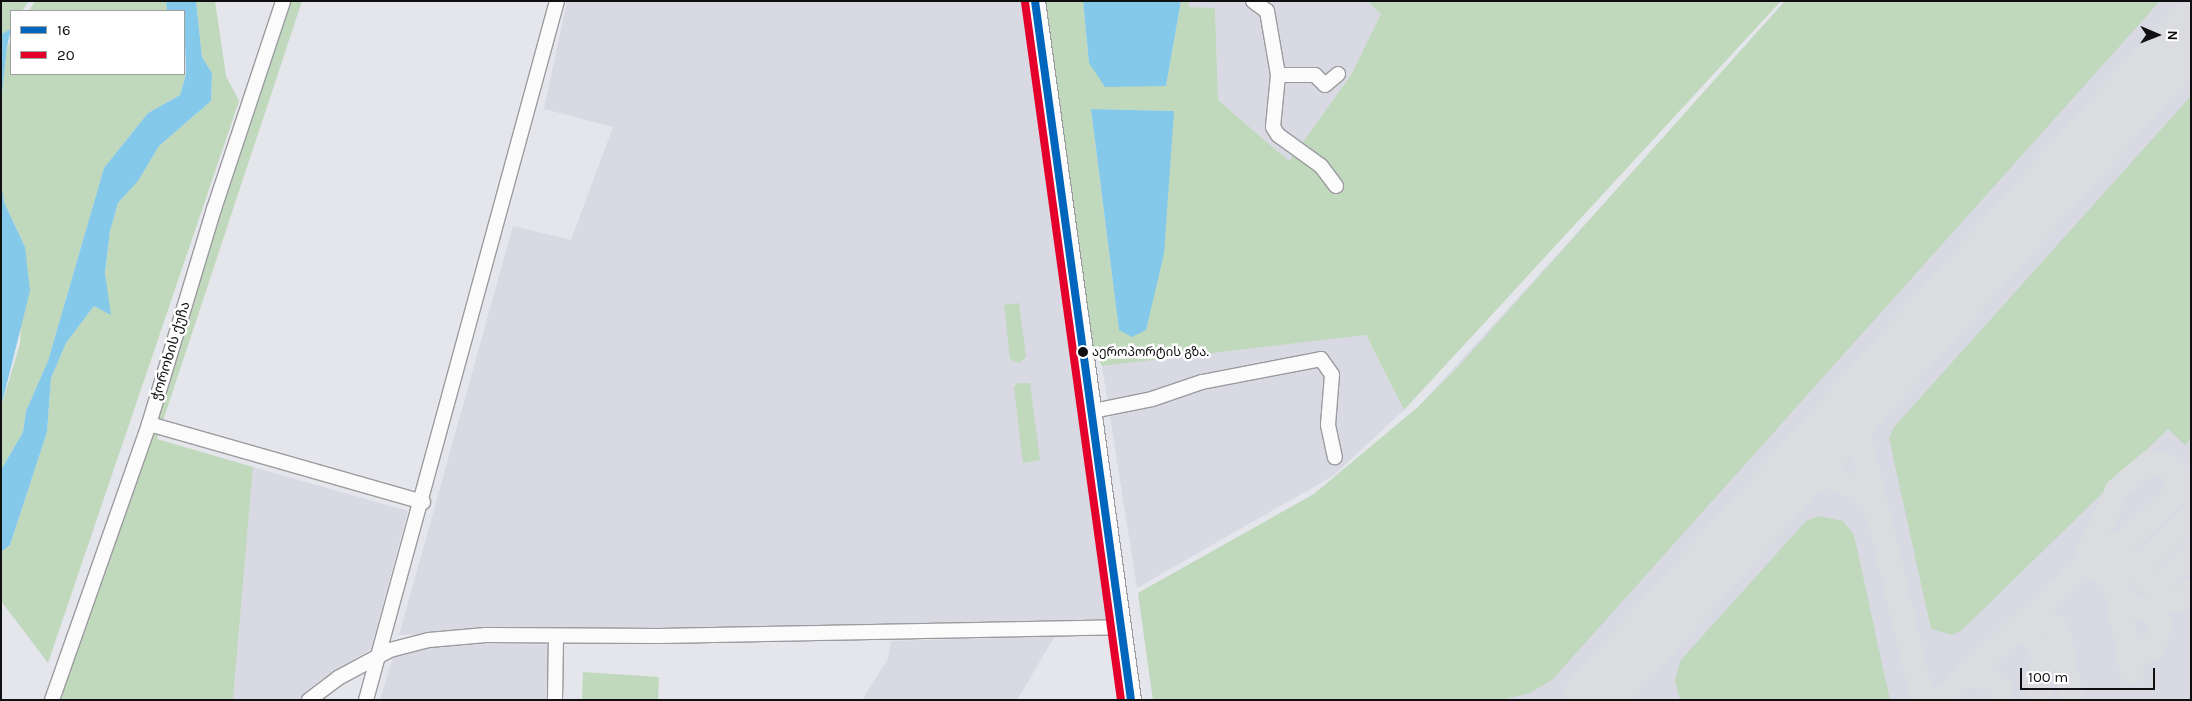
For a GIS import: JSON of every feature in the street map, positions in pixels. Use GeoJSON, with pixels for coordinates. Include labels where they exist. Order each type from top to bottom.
{"type":"FeatureCollection","features":[{"type":"Feature","properties":{"kind":"highway"},"geometry":{"type":"LineString","coordinates":[[1035,1],[1093,411],[1131,700]]}},
{"type":"Feature","properties":{"kind":"street","name":"ჭოროხის ქუჩა"},"geometry":{"type":"LineString","coordinates":[[52,700],[148,424],[214,210],[283,1]]}},
{"type":"Feature","properties":{"kind":"street"},"geometry":{"type":"LineString","coordinates":[[366,700],[423,502],[558,1]]}},
{"type":"Feature","properties":{"kind":"street"},"geometry":{"type":"LineString","coordinates":[[1253,1],[1267,11],[1278,75],[1273,127],[1278,135],[1321,166],[1336,186]]}},
{"type":"Feature","properties":{"kind":"street"},"geometry":{"type":"LineString","coordinates":[[1278,75],[1315,75],[1325,85],[1338,74]]}},
{"type":"Feature","properties":{"kind":"street"},"geometry":{"type":"LineString","coordinates":[[1093,411],[1152,399],[1202,382],[1321,359],[1332,375],[1328,425],[1335,457]]}},
{"type":"Feature","properties":{"kind":"street"},"geometry":{"type":"LineString","coordinates":[[148,424],[423,502]]}},
{"type":"Feature","properties":{"kind":"street"},"geometry":{"type":"LineString","coordinates":[[309,700],[338,678],[378,656],[429,640],[486,635],[556,637],[1122,627]]}},
{"type":"Feature","properties":{"kind":"street"},"geometry":{"type":"LineString","coordinates":[[555,700],[556,637]]}},
{"type":"Feature","properties":{"kind":"shaded area"},"geometry":{"type":"Polygon","coordinates":[[[567,1],[1027,1],[1113,619],[399,635],[513,226],[571,240],[613,127],[544,109],[567,1]]]}},
{"type":"Feature","properties":{"kind":"shaded area"},"geometry":{"type":"Polygon","coordinates":[[[1189,1],[1367,1],[1381,14],[1351,75],[1289,161],[1218,100],[1215,8],[1189,7],[1189,1]]]}},
{"type":"Feature","properties":{"kind":"shaded area"},"geometry":{"type":"Polygon","coordinates":[[[1789,1],[2191,1],[2191,700],[1153,700],[1138,593],[1314,494],[1418,407],[1789,1]]]}},
{"type":"Feature","properties":{"kind":"shaded area"},"geometry":{"type":"Polygon","coordinates":[[[1366,335],[1404,410],[1333,476],[1137,588],[1102,366],[1366,335]]]}},
{"type":"Feature","properties":{"kind":"shaded area"},"geometry":{"type":"Polygon","coordinates":[[[253,467],[408,511],[371,649],[319,681],[298,700],[233,700],[253,467]]]}},
{"type":"Feature","properties":{"kind":"shaded area"},"geometry":{"type":"Polygon","coordinates":[[[1055,636],[1017,700],[862,700],[888,659],[891,641],[1055,636]]]}},
{"type":"Feature","properties":{"kind":"shaded area"},"geometry":{"type":"Polygon","coordinates":[[[485,643],[552,645],[551,700],[380,700],[393,657],[431,648],[485,643]]]}},
{"type":"Feature","properties":{"kind":"green space"},"geometry":{"type":"Polygon","coordinates":[[[1,1],[29,1],[23,10],[10,10],[10,30],[1,34],[1,1]]]}},
{"type":"Feature","properties":{"kind":"green space"},"geometry":{"type":"Polygon","coordinates":[[[35,1],[166,1],[167,10],[30,10],[35,1]]]}},
{"type":"Feature","properties":{"kind":"green space"},"geometry":{"type":"Polygon","coordinates":[[[196,1],[215,1],[226,76],[239,101],[48,663],[1,601],[1,552],[10,545],[47,432],[51,378],[66,343],[94,306],[110,314],[105,274],[110,231],[118,203],[138,181],[159,146],[211,101],[212,73],[202,57],[196,1]]]}},
{"type":"Feature","properties":{"kind":"green space"},"geometry":{"type":"Polygon","coordinates":[[[291,1],[302,1],[157,439],[253,467],[233,700],[56,700],[291,1]]]}},
{"type":"Feature","properties":{"kind":"green space"},"geometry":{"type":"Polygon","coordinates":[[[1045,1],[1083,1],[1089,63],[1166,86],[1181,1],[1189,1],[1189,7],[1215,8],[1218,100],[1289,161],[1351,75],[1381,14],[1367,1],[1781,1],[1404,410],[1366,335],[1102,366],[1090,339],[1045,1]],[[1091,109],[1119,330],[1174,111],[1091,109]]]}},
{"type":"Feature","properties":{"kind":"green space"},"geometry":{"type":"Polygon","coordinates":[[[1785,1],[2160,1],[1552,680],[1530,693],[1501,700],[1153,700],[1138,593],[1314,494],[1418,407],[1457,368],[1785,1]]]}},
{"type":"Feature","properties":{"kind":"green space"},"geometry":{"type":"Polygon","coordinates":[[[10,42],[10,75],[185,75],[185,72],[186,74],[180,95],[148,113],[104,168],[48,361],[26,411],[23,432],[1,470],[1,407],[20,344],[25,247],[4,202],[1,181],[1,103],[7,47],[10,42]]]}},
{"type":"Feature","properties":{"kind":"green space"},"geometry":{"type":"Polygon","coordinates":[[[2191,96],[2191,439],[2185,445],[2168,429],[1962,630],[1952,635],[1931,629],[1889,438],[1894,427],[2191,96]]]}},
{"type":"Feature","properties":{"kind":"green space"},"geometry":{"type":"Polygon","coordinates":[[[1019,303],[1026,357],[1019,363],[1010,359],[1004,305],[1019,303]]]}},
{"type":"Feature","properties":{"kind":"green space"},"geometry":{"type":"Polygon","coordinates":[[[1018,383],[1030,383],[1040,460],[1023,463],[1014,387],[1018,383]]]}},
{"type":"Feature","properties":{"kind":"green space"},"geometry":{"type":"Polygon","coordinates":[[[1819,516],[1843,521],[1854,535],[1890,700],[1680,700],[1675,681],[1680,661],[1806,521],[1819,516]]]}},
{"type":"Feature","properties":{"kind":"green space"},"geometry":{"type":"Polygon","coordinates":[[[583,672],[659,677],[658,700],[582,700],[583,672]]]}},
{"type":"Feature","properties":{"kind":"water"},"geometry":{"type":"Polygon","coordinates":[[[166,1],[196,1],[202,57],[212,73],[211,101],[159,146],[138,181],[118,203],[110,231],[105,273],[111,315],[94,306],[66,343],[51,378],[47,432],[10,545],[1,552],[1,470],[23,432],[26,411],[48,361],[104,168],[148,113],[180,95],[186,74],[185,10],[167,10],[166,1]]]}},
{"type":"Feature","properties":{"kind":"water"},"geometry":{"type":"Polygon","coordinates":[[[1083,1],[1181,1],[1166,86],[1105,87],[1089,63],[1083,1]]]}},
{"type":"Feature","properties":{"kind":"water"},"geometry":{"type":"Polygon","coordinates":[[[10,30],[1,103],[1,34],[10,30]]]}},
{"type":"Feature","properties":{"kind":"water"},"geometry":{"type":"Polygon","coordinates":[[[1091,109],[1174,111],[1164,254],[1146,330],[1132,337],[1119,330],[1091,109]]]}},
{"type":"Feature","properties":{"kind":"water"},"geometry":{"type":"Polygon","coordinates":[[[1,181],[4,202],[25,247],[30,291],[1,407],[1,181]]]}},
{"type":"Feature","properties":{"kind":"taxiway"},"geometry":{"type":"LineString","coordinates":[[1883,375],[1866,397],[1859,434],[1923,700]]}},
{"type":"Feature","properties":{"kind":"taxiway"},"geometry":{"type":"LineString","coordinates":[[2132,672],[2115,582],[2098,568],[2082,568],[2117,490],[2150,462],[2163,463],[2178,477]]}},
{"type":"Feature","properties":{"kind":"taxiway"},"geometry":{"type":"LineString","coordinates":[[1778,492],[1804,477],[1834,478],[1855,488],[1875,509]]}},
{"type":"Feature","properties":{"kind":"taxiway"},"geometry":{"type":"LineString","coordinates":[[1940,700],[2082,568],[2130,537],[2177,493],[2178,477],[2191,490]]}},
{"type":"Feature","properties":{"kind":"taxiway"},"geometry":{"type":"LineString","coordinates":[[2129,565],[2144,562],[2191,517]]}},
{"type":"Feature","properties":{"kind":"taxiway"},"geometry":{"type":"LineString","coordinates":[[2105,553],[2118,554],[2165,599],[2178,601],[2191,591]]}},
{"type":"Feature","properties":{"kind":"taxiway"},"geometry":{"type":"LineString","coordinates":[[2145,581],[2161,582],[2191,554]]}},
{"type":"Feature","properties":{"kind":"taxiway"},"geometry":{"type":"LineString","coordinates":[[2114,586],[2131,606],[2154,613],[2160,625],[2153,649],[2129,655]]}},
{"type":"Feature","properties":{"kind":"taxiway"},"geometry":{"type":"LineString","coordinates":[[2025,620],[2041,619],[2058,629],[2072,700]]}},
{"type":"Feature","properties":{"kind":"taxiway"},"geometry":{"type":"LineString","coordinates":[[2032,640],[2048,662],[2036,680],[2041,700]]}},
{"type":"Feature","properties":{"kind":"taxiway"},"geometry":{"type":"LineString","coordinates":[[1622,700],[1618,693],[1621,670],[1638,648]]}},
{"type":"Feature","properties":{"kind":"taxiway"},"geometry":{"type":"LineString","coordinates":[[1967,675],[1993,679],[2001,688],[2003,700]]}},
{"type":"Feature","properties":{"kind":"runway"},"geometry":{"type":"LineString","coordinates":[[1592,700],[2191,32]]}},
{"type":"Feature","properties":{"kind":"transit line","name":"16"},"geometry":{"type":"LineString","coordinates":[[1035,1],[1131,700]]}},
{"type":"Feature","properties":{"kind":"transit line","name":"20"},"geometry":{"type":"LineString","coordinates":[[1025,2],[1121,700]]}},
{"type":"Feature","properties":{"kind":"place","name":"აეროპორტის გზა."},"geometry":{"type":"Point","coordinates":[1083,352]}}]}
